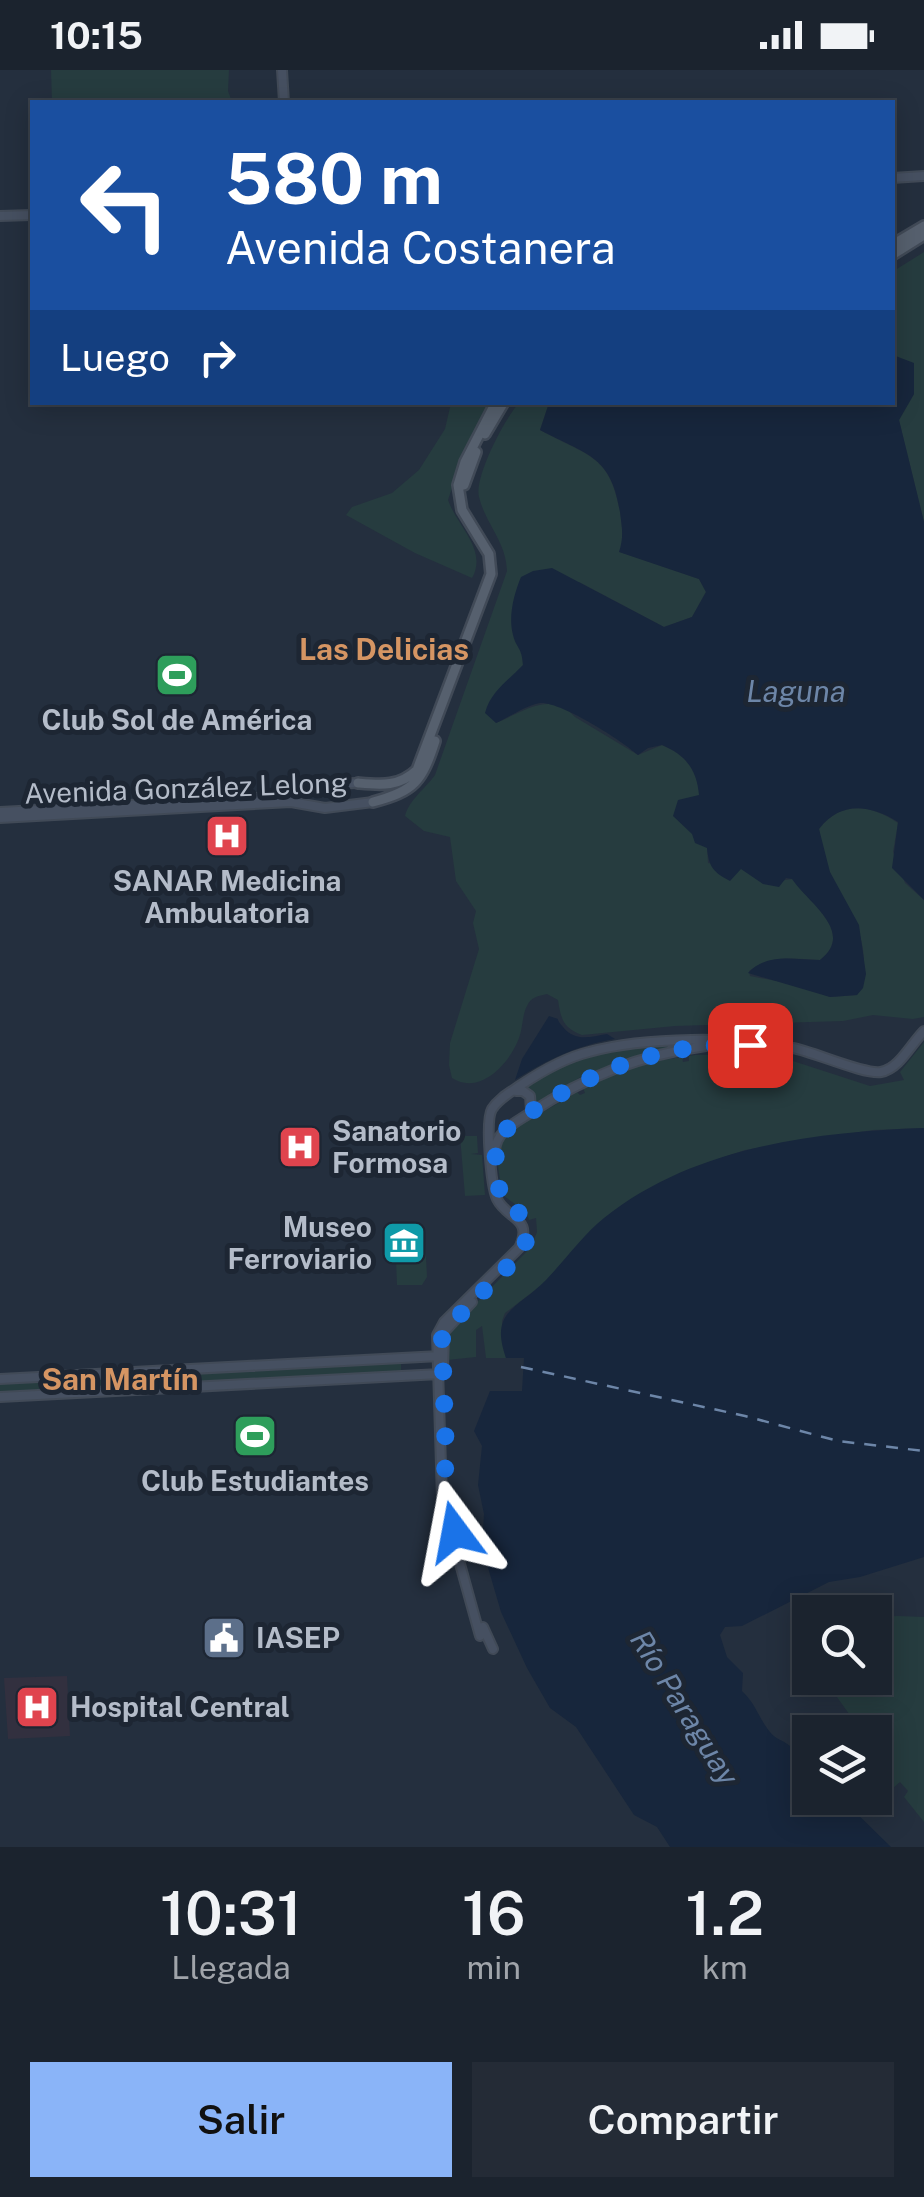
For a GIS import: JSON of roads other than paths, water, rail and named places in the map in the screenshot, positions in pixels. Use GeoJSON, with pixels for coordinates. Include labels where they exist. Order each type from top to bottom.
{"type":"FeatureCollection","features":[{"type":"Feature","properties":{"kind":"main road"},"geometry":{"type":"LineString","coordinates":[[282,70],[284,100]]}},
{"type":"Feature","properties":{"kind":"main road"},"geometry":{"type":"LineString","coordinates":[[895,178],[924,176]]}},
{"type":"Feature","properties":{"kind":"main road"},"geometry":{"type":"LineString","coordinates":[[0,216],[30,214]]}},
{"type":"Feature","properties":{"kind":"main road"},"geometry":{"type":"LineString","coordinates":[[895,243],[924,226]]}},
{"type":"Feature","properties":{"kind":"main road"},"geometry":{"type":"LineString","coordinates":[[895,253],[924,234]]}},
{"type":"Feature","properties":{"kind":"main road"},"geometry":{"type":"LineString","coordinates":[[358,783],[393,784],[406,780],[417,770],[488,582],[488,554],[462,510],[458,485],[465,462],[494,405]]}},
{"type":"Feature","properties":{"kind":"main road"},"geometry":{"type":"LineString","coordinates":[[373,802],[406,791],[425,771],[457,674],[494,582],[492,548],[468,511],[463,494],[474,457],[502,405]]}},
{"type":"Feature","properties":{"kind":"main road","name":"Avenida González Lelong"},"geometry":{"type":"LineString","coordinates":[[0,815],[292,796],[328,784],[358,783]]}},
{"type":"Feature","properties":{"kind":"main road","name":"Avenida González Lelong"},"geometry":{"type":"LineString","coordinates":[[0,815],[292,802],[325,808],[373,802]]}},
{"type":"Feature","properties":{"kind":"main road"},"geometry":{"type":"LineString","coordinates":[[494,1650],[485,1636],[446,1499],[440,1328],[519,1248],[524,1237],[518,1218],[496,1198],[488,1124],[494,1106],[546,1069],[574,1057],[629,1045],[746,1041],[794,1048],[870,1077],[885,1076],[896,1068],[924,1034]]}},
{"type":"Feature","properties":{"kind":"main road"},"geometry":{"type":"LineString","coordinates":[[440,1356],[442,1337],[448,1327],[526,1245],[529,1234],[524,1218],[500,1196],[495,1150],[502,1133],[578,1082],[674,1050],[750,1045],[836,1062]]}},
{"type":"Feature","properties":{"kind":"main road"},"geometry":{"type":"LineString","coordinates":[[512,1092],[528,1092],[533,1105],[529,1114]]}},
{"type":"Feature","properties":{"kind":"main road"},"geometry":{"type":"LineString","coordinates":[[0,1380],[220,1364],[440,1356]]}},
{"type":"Feature","properties":{"kind":"main road"},"geometry":{"type":"LineString","coordinates":[[0,1397],[441,1373]]}},
{"type":"Feature","properties":{"kind":"main road"},"geometry":{"type":"LineString","coordinates":[[441,1373],[442,1499],[480,1636]]}},
{"type":"Feature","properties":{"kind":"water","name":"Laguna"},"geometry":{"type":"Polygon","coordinates":[[[895,356],[914,363],[914,394],[899,420],[924,522],[924,900],[892,868],[898,822],[857,808],[837,813],[819,829],[830,872],[859,925],[866,974],[857,995],[830,997],[748,973],[772,960],[820,960],[830,949],[831,928],[792,879],[786,878],[779,887],[763,884],[741,869],[730,881],[716,872],[707,848],[695,843],[692,834],[673,816],[678,800],[699,795],[693,771],[678,754],[662,745],[638,755],[591,723],[549,704],[535,704],[496,723],[485,713],[496,692],[523,665],[511,620],[521,577],[552,568],[664,627],[692,617],[706,592],[699,579],[619,552],[622,537],[616,493],[603,468],[584,452],[540,430],[548,405],[895,405],[895,356]]]}},
{"type":"Feature","properties":{"kind":"water"},"geometry":{"type":"Polygon","coordinates":[[[549,1016],[573,1035],[607,1034],[615,1039],[563,1054],[515,1080],[522,1059],[549,1016]]]}},
{"type":"Feature","properties":{"kind":"water","name":"Río Paraguay"},"geometry":{"type":"Polygon","coordinates":[[[924,1128],[924,1557],[860,1577],[829,1582],[803,1595],[792,1595],[792,1601],[742,1626],[725,1627],[720,1635],[727,1657],[743,1673],[742,1691],[772,1734],[792,1748],[792,1815],[858,1815],[891,1847],[670,1847],[657,1827],[634,1815],[576,1727],[550,1708],[501,1612],[482,1547],[484,1514],[478,1485],[482,1446],[474,1431],[490,1391],[522,1391],[524,1358],[506,1358],[501,1330],[509,1312],[546,1280],[581,1240],[639,1194],[715,1159],[756,1148],[924,1128]]]}},
{"type":"Feature","properties":{"kind":"place","name":"Club Sol de América"},"geometry":{"type":"Point","coordinates":[177,675]}},
{"type":"Feature","properties":{"kind":"place","name":"SANAR Medicina Ambulatoria"},"geometry":{"type":"Point","coordinates":[227,836]}},
{"type":"Feature","properties":{"kind":"place","name":"Sanatorio Formosa"},"geometry":{"type":"Point","coordinates":[300,1147]}},
{"type":"Feature","properties":{"kind":"place","name":"Museo Ferroviario"},"geometry":{"type":"Point","coordinates":[404,1243]}},
{"type":"Feature","properties":{"kind":"place","name":"Club Estudiantes"},"geometry":{"type":"Point","coordinates":[255,1436]}},
{"type":"Feature","properties":{"kind":"place","name":"IASEP"},"geometry":{"type":"Point","coordinates":[224,1638]}},
{"type":"Feature","properties":{"kind":"place","name":"Hospital Central"},"geometry":{"type":"Point","coordinates":[37,1707]}},
{"type":"Feature","properties":{"kind":"district","name":"Las Delicias"},"geometry":{"type":"Point","coordinates":[384,650]}},
{"type":"Feature","properties":{"kind":"district","name":"San Martín"},"geometry":{"type":"Point","coordinates":[120,1380]}}]}
